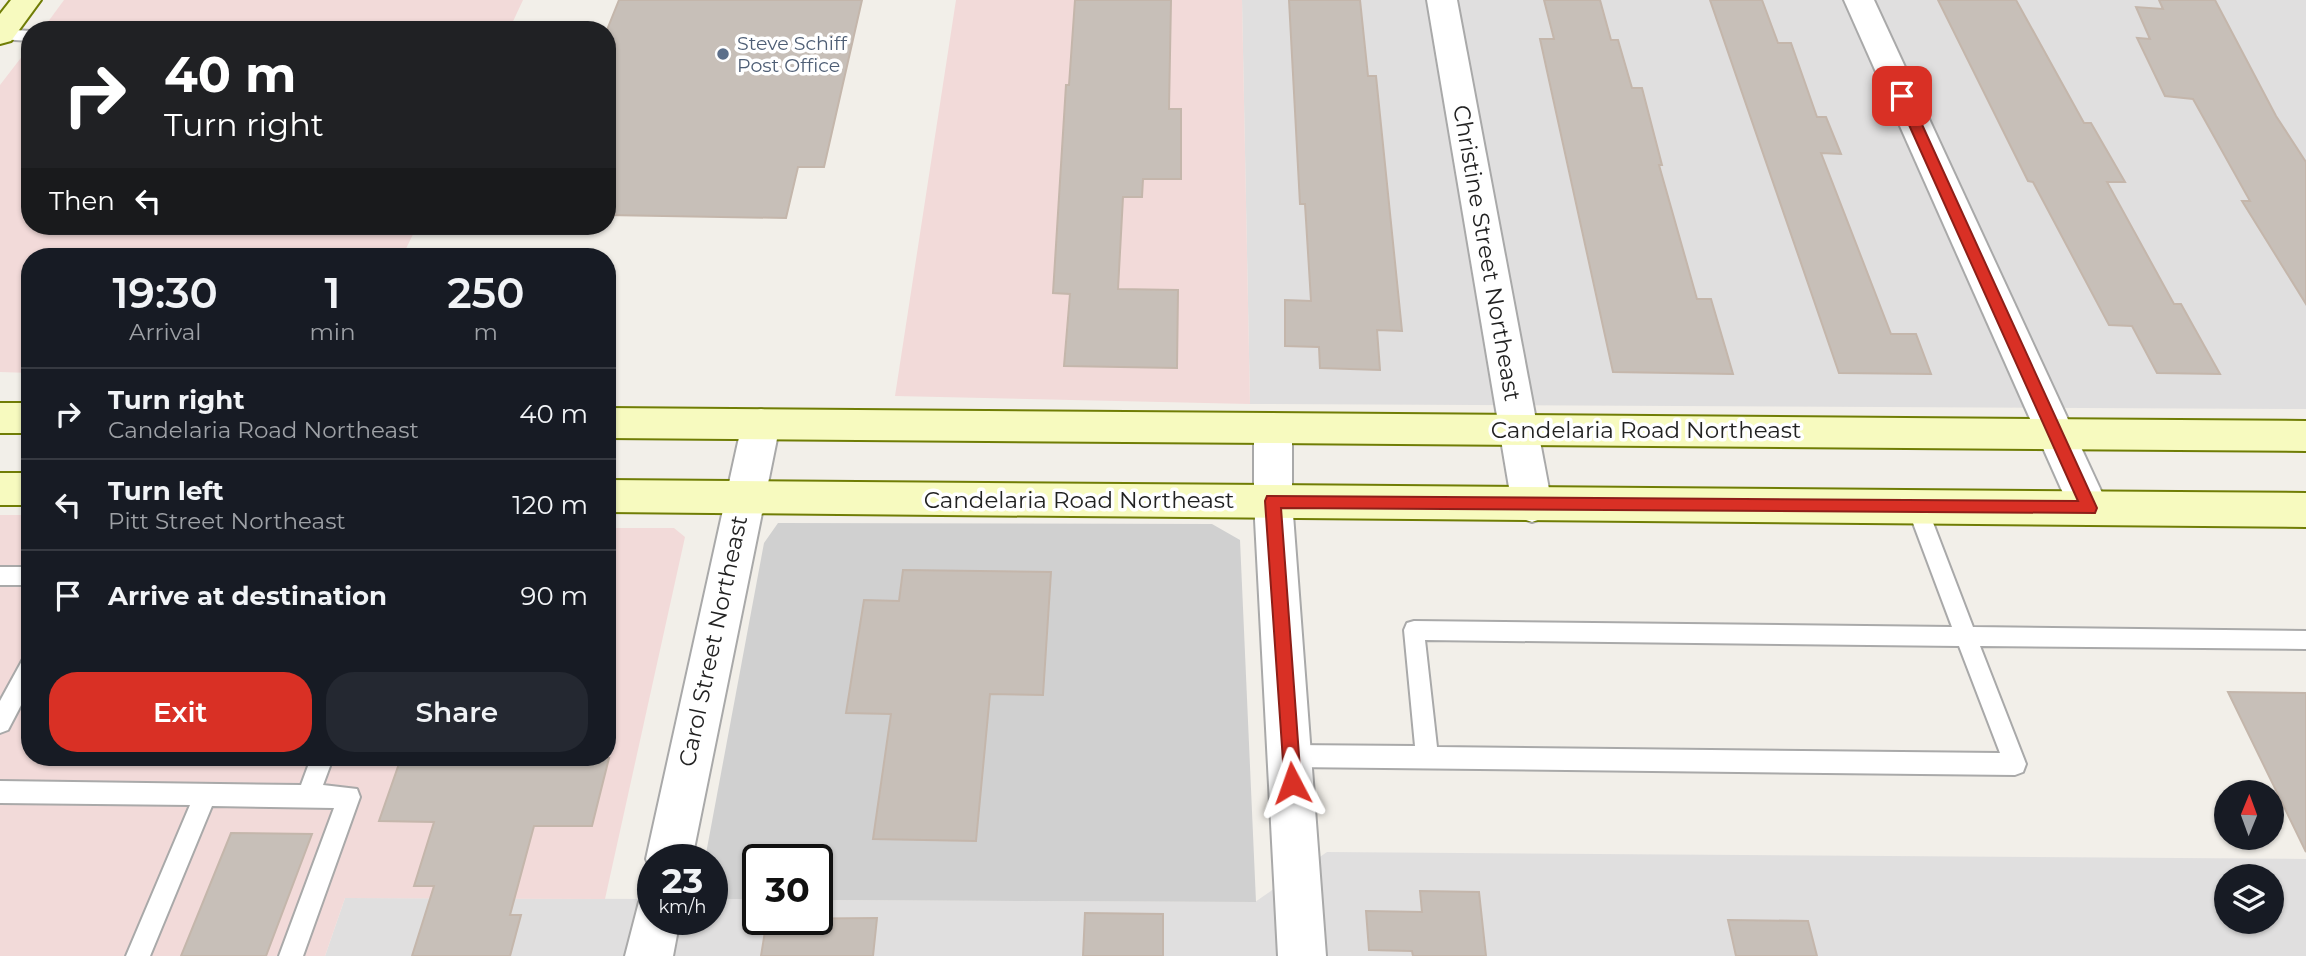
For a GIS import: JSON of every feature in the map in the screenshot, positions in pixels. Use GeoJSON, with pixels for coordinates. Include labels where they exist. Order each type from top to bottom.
{"type":"FeatureCollection","features":[{"type":"Feature","properties":{"kind":"main road"},"geometry":{"type":"LineString","coordinates":[[0,34],[26,0]]}},
{"type":"Feature","properties":{"kind":"main road"},"geometry":{"type":"LineString","coordinates":[[0,418],[21,418]]}},
{"type":"Feature","properties":{"kind":"main road","name":"Candelaria Road Northeast"},"geometry":{"type":"LineString","coordinates":[[616,423],[2306,436]]}},
{"type":"Feature","properties":{"kind":"main road"},"geometry":{"type":"LineString","coordinates":[[0,489],[21,489]]}},
{"type":"Feature","properties":{"kind":"main road","name":"Candelaria Road Northeast"},"geometry":{"type":"LineString","coordinates":[[616,496],[2306,510]]}},
{"type":"Feature","properties":{"kind":"street","name":"Christine Street Northeast"},"geometry":{"type":"LineString","coordinates":[[1442,0],[1532,505]]}},
{"type":"Feature","properties":{"kind":"street"},"geometry":{"type":"LineString","coordinates":[[1859,0],[2089,508]]}},
{"type":"Feature","properties":{"kind":"street","name":"Carol Street Northeast"},"geometry":{"type":"LineString","coordinates":[[672,844],[743,498],[761,424]]}},
{"type":"Feature","properties":{"kind":"street"},"geometry":{"type":"LineString","coordinates":[[1273,428],[1273,501],[1302,956]]}},
{"type":"Feature","properties":{"kind":"street"},"geometry":{"type":"LineString","coordinates":[[649,956],[653,935]]}},
{"type":"Feature","properties":{"kind":"lane"},"geometry":{"type":"LineString","coordinates":[[0,34],[21,35]]}},
{"type":"Feature","properties":{"kind":"lane"},"geometry":{"type":"LineString","coordinates":[[1290,756],[2015,764],[1917,507]]}},
{"type":"Feature","properties":{"kind":"lane"},"geometry":{"type":"LineString","coordinates":[[0,576],[21,576]]}},
{"type":"Feature","properties":{"kind":"lane"},"geometry":{"type":"LineString","coordinates":[[1427,757],[1414,630],[2306,640]]}},
{"type":"Feature","properties":{"kind":"lane"},"geometry":{"type":"LineString","coordinates":[[0,723],[21,683]]}},
{"type":"Feature","properties":{"kind":"lane"},"geometry":{"type":"LineString","coordinates":[[308,796],[319,766]]}},
{"type":"Feature","properties":{"kind":"lane"},"geometry":{"type":"LineString","coordinates":[[0,792],[349,797],[291,956]]}},
{"type":"Feature","properties":{"kind":"lane"},"geometry":{"type":"LineString","coordinates":[[138,956],[206,794]]}},
{"type":"Feature","properties":{"kind":"shaded area"},"geometry":{"type":"Polygon","coordinates":[[[64,0],[523,0],[513,21],[49,21],[64,0]]]}},
{"type":"Feature","properties":{"kind":"shaded area"},"geometry":{"type":"Polygon","coordinates":[[[956,0],[1242,0],[1250,404],[895,396],[956,0]]]}},
{"type":"Feature","properties":{"kind":"shaded area"},"geometry":{"type":"Polygon","coordinates":[[[1242,0],[2306,0],[2306,409],[1250,404],[1242,0]]]}},
{"type":"Feature","properties":{"kind":"shaded area"},"geometry":{"type":"Polygon","coordinates":[[[21,58],[21,235],[413,235],[406,248],[21,248],[21,373],[0,372],[0,85],[21,58]]]}},
{"type":"Feature","properties":{"kind":"shaded area"},"geometry":{"type":"Polygon","coordinates":[[[0,515],[21,515],[21,766],[616,766],[616,528],[674,528],[685,537],[605,899],[345,898],[325,956],[0,956],[0,515]]]}},
{"type":"Feature","properties":{"kind":"shaded area"},"geometry":{"type":"Polygon","coordinates":[[[778,523],[1212,524],[1240,540],[1256,902],[833,900],[833,844],[742,844],[742,899],[728,899],[728,844],[708,844],[764,543],[778,523]]]}},
{"type":"Feature","properties":{"kind":"shaded area"},"geometry":{"type":"Polygon","coordinates":[[[1327,852],[2306,859],[2306,956],[325,956],[345,898],[637,899],[637,935],[728,935],[728,899],[742,899],[742,935],[833,935],[833,900],[1255,902],[1327,852]]]}},
{"type":"Feature","properties":{"kind":"building"},"geometry":{"type":"Polygon","coordinates":[[[619,0],[862,0],[824,167],[798,167],[786,218],[616,215],[616,21],[611,21],[619,0]]]}},
{"type":"Feature","properties":{"kind":"building"},"geometry":{"type":"Polygon","coordinates":[[[1075,0],[1171,0],[1169,109],[1181,109],[1181,179],[1143,179],[1142,197],[1123,197],[1118,289],[1178,290],[1177,368],[1064,366],[1070,294],[1053,293],[1066,85],[1069,85],[1075,0]]]}},
{"type":"Feature","properties":{"kind":"building"},"geometry":{"type":"Polygon","coordinates":[[[1289,0],[1360,0],[1368,76],[1376,76],[1402,331],[1377,330],[1380,370],[1320,368],[1319,347],[1285,346],[1285,300],[1311,301],[1305,204],[1300,204],[1289,0]]]}},
{"type":"Feature","properties":{"kind":"building"},"geometry":{"type":"Polygon","coordinates":[[[1544,0],[1600,0],[1611,40],[1618,40],[1632,88],[1642,88],[1662,165],[1659,165],[1697,299],[1711,299],[1733,374],[1613,372],[1540,39],[1554,39],[1544,0]]]}},
{"type":"Feature","properties":{"kind":"building"},"geometry":{"type":"Polygon","coordinates":[[[1710,0],[1762,0],[1778,43],[1791,43],[1817,117],[1826,117],[1841,154],[1821,153],[1891,334],[1916,334],[1931,374],[1839,373],[1710,0]]]}},
{"type":"Feature","properties":{"kind":"building"},"geometry":{"type":"Polygon","coordinates":[[[1938,0],[2016,0],[2084,123],[2091,123],[2125,182],[2107,182],[2174,304],[2181,304],[2220,374],[2157,373],[2132,326],[2109,325],[2033,182],[2028,181],[1938,0]]]}},
{"type":"Feature","properties":{"kind":"building"},"geometry":{"type":"Polygon","coordinates":[[[2159,0],[2215,0],[2276,116],[2306,162],[2306,304],[2242,201],[2250,201],[2193,99],[2165,96],[2137,38],[2150,39],[2136,7],[2163,9],[2159,0]]]}},
{"type":"Feature","properties":{"kind":"building"},"geometry":{"type":"Polygon","coordinates":[[[903,570],[1051,572],[1043,695],[990,694],[976,841],[873,839],[891,714],[846,713],[864,600],[899,601],[903,570]]]}},
{"type":"Feature","properties":{"kind":"building"},"geometry":{"type":"Polygon","coordinates":[[[2228,692],[2306,693],[2306,852],[2284,807],[2284,780],[2271,780],[2228,692]]]}},
{"type":"Feature","properties":{"kind":"building"},"geometry":{"type":"Polygon","coordinates":[[[398,766],[607,766],[592,826],[534,826],[510,915],[521,915],[510,956],[412,956],[434,886],[414,886],[434,822],[379,821],[398,766]]]}},
{"type":"Feature","properties":{"kind":"building"},"geometry":{"type":"Polygon","coordinates":[[[231,833],[312,834],[266,956],[181,956],[231,833]]]}},
{"type":"Feature","properties":{"kind":"building"},"geometry":{"type":"Polygon","coordinates":[[[1420,891],[1479,892],[1486,956],[1413,956],[1412,951],[1369,950],[1366,911],[1422,912],[1420,891]]]}},
{"type":"Feature","properties":{"kind":"building"},"geometry":{"type":"Polygon","coordinates":[[[1085,913],[1163,914],[1163,956],[1083,956],[1085,913]]]}},
{"type":"Feature","properties":{"kind":"building"},"geometry":{"type":"Polygon","coordinates":[[[833,918],[877,918],[873,956],[761,956],[764,935],[833,935],[833,918]]]}},
{"type":"Feature","properties":{"kind":"building"},"geometry":{"type":"Polygon","coordinates":[[[1728,920],[1808,921],[1817,956],[1736,956],[1728,920]]]}},
{"type":"Feature","properties":{"kind":"place","name":"Steve Schiff Post Office"},"geometry":{"type":"Point","coordinates":[723,54]}},
{"type":"Feature","properties":{"kind":"route"},"geometry":{"type":"LineString","coordinates":[[1292,783],[1273,501],[2089,508],[1902,96]]}}]}
